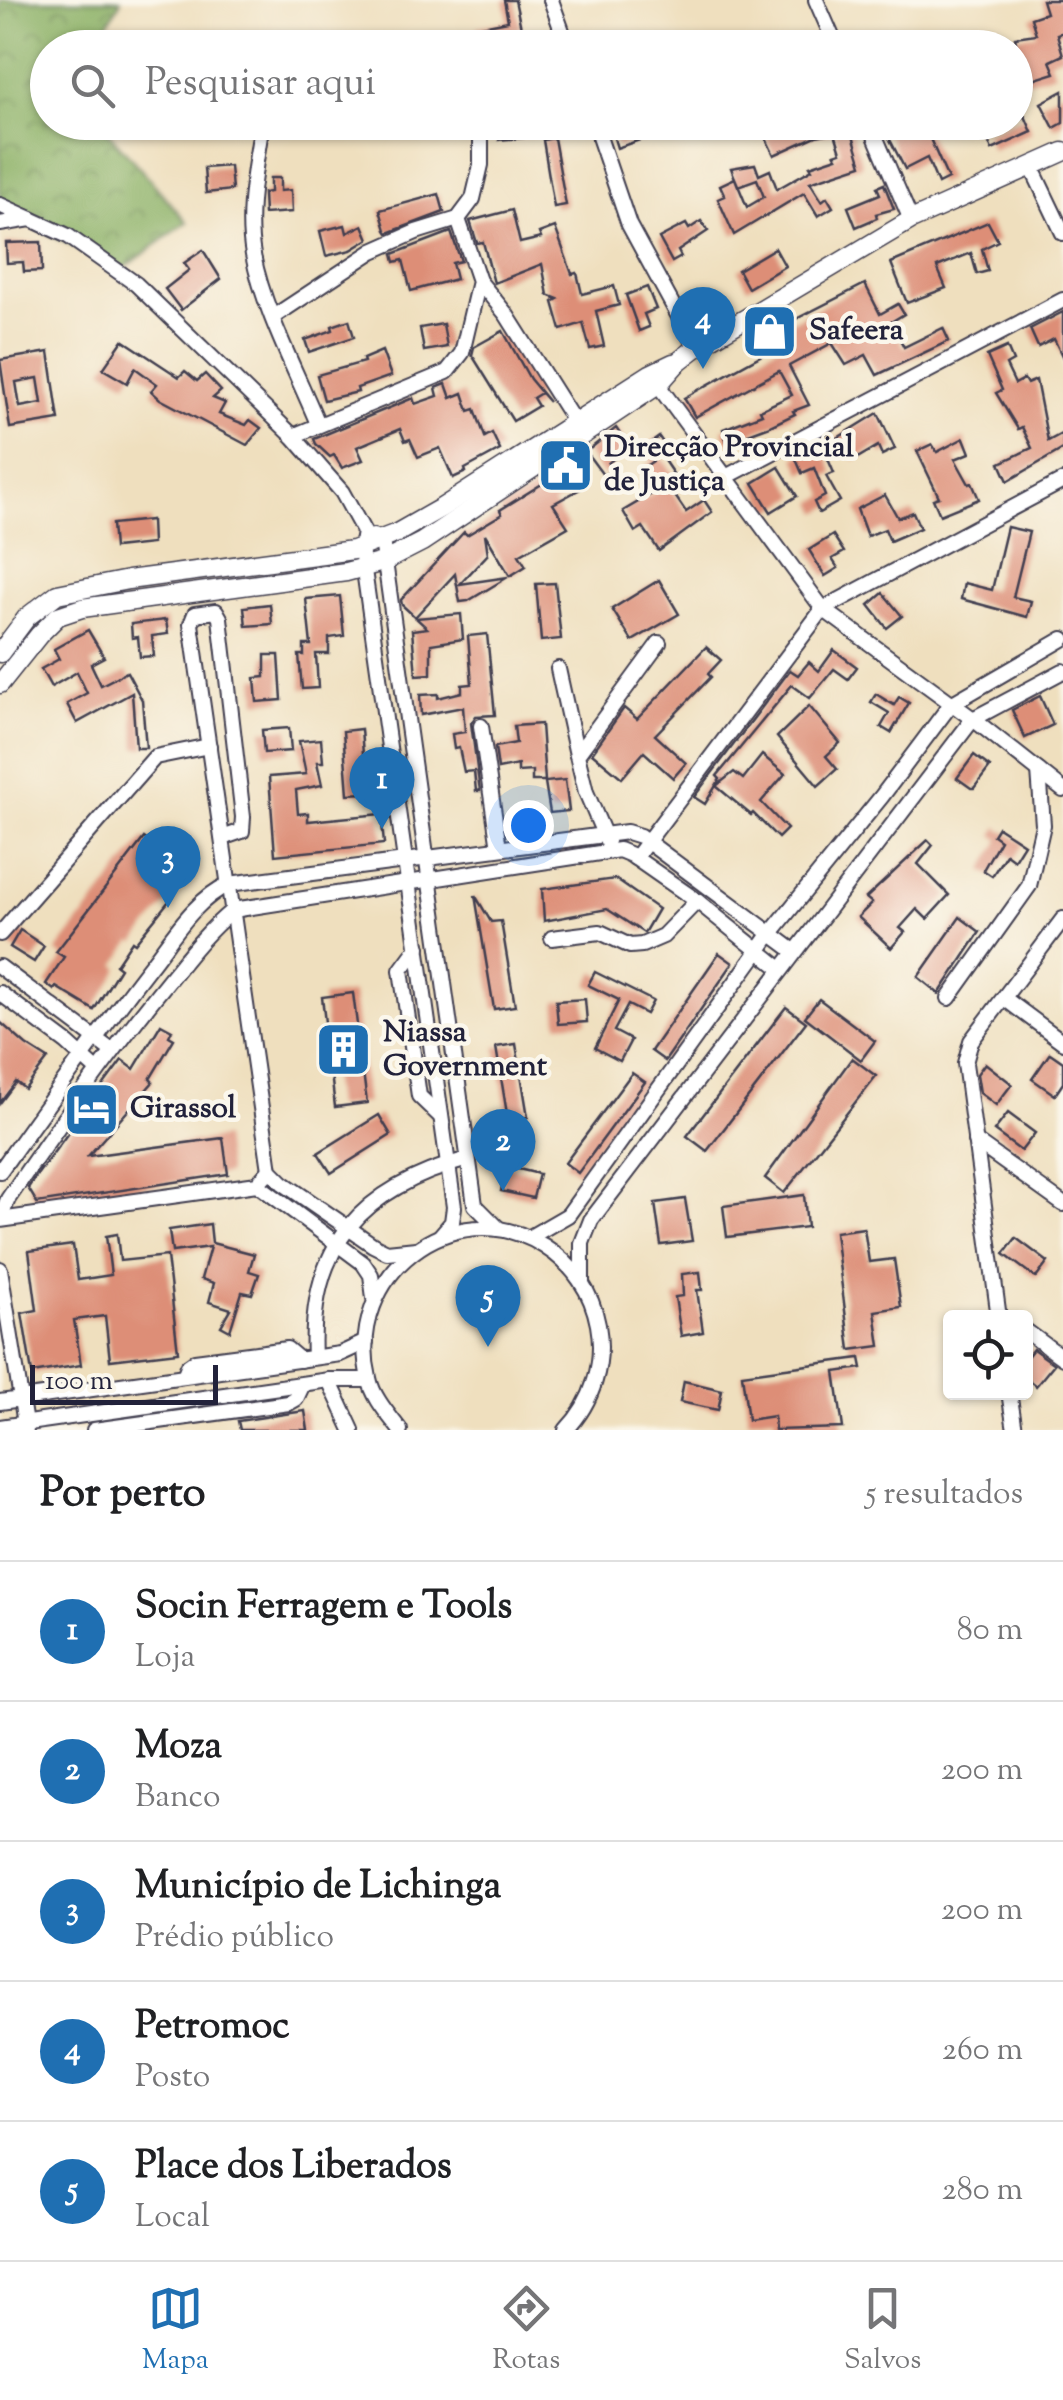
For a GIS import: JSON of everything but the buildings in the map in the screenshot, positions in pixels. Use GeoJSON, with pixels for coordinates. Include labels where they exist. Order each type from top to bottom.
{"type":"FeatureCollection","features":[{"type":"Feature","properties":{"kind":"main road"},"geometry":{"type":"LineString","coordinates":[[368,547],[384,562],[422,542],[696,348],[911,220],[1063,152]]}},
{"type":"Feature","properties":{"kind":"main road"},"geometry":{"type":"LineString","coordinates":[[0,654],[28,617],[57,594],[94,586],[223,579],[368,547],[441,508],[575,423],[654,380]]}},
{"type":"Feature","properties":{"kind":"main road"},"geometry":{"type":"LineString","coordinates":[[0,684],[58,616],[188,583]]}},
{"type":"Feature","properties":{"kind":"main road"},"geometry":{"type":"LineString","coordinates":[[42,604],[58,616]]}},
{"type":"Feature","properties":{"kind":"street"},"geometry":{"type":"LineString","coordinates":[[551,0],[562,30]]}},
{"type":"Feature","properties":{"kind":"street"},"geometry":{"type":"LineString","coordinates":[[816,0],[829,30]]}},
{"type":"Feature","properties":{"kind":"street"},"geometry":{"type":"LineString","coordinates":[[259,140],[250,206],[253,255],[318,424]]}},
{"type":"Feature","properties":{"kind":"street"},"geometry":{"type":"LineString","coordinates":[[274,317],[373,252],[416,232],[458,219],[473,198],[481,166],[481,140]]}},
{"type":"Feature","properties":{"kind":"street"},"geometry":{"type":"LineString","coordinates":[[600,140],[629,225],[696,348]]}},
{"type":"Feature","properties":{"kind":"street"},"geometry":{"type":"LineString","coordinates":[[877,140],[911,220]]}},
{"type":"Feature","properties":{"kind":"street"},"geometry":{"type":"LineString","coordinates":[[1031,166],[1063,233]]}},
{"type":"Feature","properties":{"kind":"street"},"geometry":{"type":"LineString","coordinates":[[0,205],[68,236],[136,284],[292,436],[354,510],[368,547],[454,1208],[452,1222],[440,1236]]}},
{"type":"Feature","properties":{"kind":"street"},"geometry":{"type":"LineString","coordinates":[[458,219],[479,281],[506,314],[575,423]]}},
{"type":"Feature","properties":{"kind":"street"},"geometry":{"type":"LineString","coordinates":[[0,224],[31,220]]}},
{"type":"Feature","properties":{"kind":"street"},"geometry":{"type":"LineString","coordinates":[[292,436],[447,372],[462,353],[479,281]]}},
{"type":"Feature","properties":{"kind":"street"},"geometry":{"type":"LineString","coordinates":[[724,478],[1063,300]]}},
{"type":"Feature","properties":{"kind":"street"},"geometry":{"type":"LineString","coordinates":[[654,380],[822,609],[1063,790]]}},
{"type":"Feature","properties":{"kind":"street"},"geometry":{"type":"LineString","coordinates":[[634,858],[822,609],[1063,481]]}},
{"type":"Feature","properties":{"kind":"street"},"geometry":{"type":"LineString","coordinates":[[384,562],[432,881],[474,1205],[499,1228]]}},
{"type":"Feature","properties":{"kind":"street"},"geometry":{"type":"LineString","coordinates":[[222,838],[242,831],[243,818],[220,618],[216,612],[206,610],[195,614],[191,624],[270,1170],[387,1252],[416,1249]]}},
{"type":"Feature","properties":{"kind":"street"},"geometry":{"type":"LineString","coordinates":[[530,1237],[568,1215],[771,933],[951,704],[1063,640]]}},
{"type":"Feature","properties":{"kind":"street"},"geometry":{"type":"LineString","coordinates":[[577,755],[659,642]]}},
{"type":"Feature","properties":{"kind":"street"},"geometry":{"type":"LineString","coordinates":[[558,669],[586,792],[610,851]]}},
{"type":"Feature","properties":{"kind":"street"},"geometry":{"type":"LineString","coordinates":[[582,1281],[582,1242],[591,1220],[973,719],[1063,671]]}},
{"type":"Feature","properties":{"kind":"street"},"geometry":{"type":"LineString","coordinates":[[481,726],[499,848]]}},
{"type":"Feature","properties":{"kind":"street"},"geometry":{"type":"LineString","coordinates":[[0,934],[155,757],[209,746]]}},
{"type":"Feature","properties":{"kind":"street"},"geometry":{"type":"LineString","coordinates":[[948,998],[1029,886],[1042,825],[1039,771]]}},
{"type":"Feature","properties":{"kind":"street"},"geometry":{"type":"LineString","coordinates":[[882,796],[901,814]]}},
{"type":"Feature","properties":{"kind":"street"},"geometry":{"type":"LineString","coordinates":[[0,1171],[95,1037],[174,936],[212,892],[229,884],[634,833],[794,951]]}},
{"type":"Feature","properties":{"kind":"street"},"geometry":{"type":"LineString","coordinates":[[270,1170],[257,1184],[0,1220],[8,1199],[97,1070],[190,953],[214,925],[234,910],[610,851],[625,852],[697,902],[781,969]]}},
{"type":"Feature","properties":{"kind":"street"},"geometry":{"type":"LineString","coordinates":[[552,938],[600,932],[630,946],[642,944],[663,936],[697,902]]}},
{"type":"Feature","properties":{"kind":"street"},"geometry":{"type":"LineString","coordinates":[[1000,1310],[965,1063],[971,1041],[1063,919]]}},
{"type":"Feature","properties":{"kind":"street"},"geometry":{"type":"LineString","coordinates":[[174,936],[190,953]]}},
{"type":"Feature","properties":{"kind":"street"},"geometry":{"type":"LineString","coordinates":[[418,947],[401,970],[418,1096],[441,1117]]}},
{"type":"Feature","properties":{"kind":"street"},"geometry":{"type":"LineString","coordinates":[[0,967],[112,1051]]}},
{"type":"Feature","properties":{"kind":"street"},"geometry":{"type":"LineString","coordinates":[[424,994],[446,991]]}},
{"type":"Feature","properties":{"kind":"street"},"geometry":{"type":"LineString","coordinates":[[0,993],[97,1070]]}},
{"type":"Feature","properties":{"kind":"street"},"geometry":{"type":"LineString","coordinates":[[1004,998],[1063,1042]]}},
{"type":"Feature","properties":{"kind":"street"},"geometry":{"type":"LineString","coordinates":[[434,1063],[457,1060]]}},
{"type":"Feature","properties":{"kind":"street"},"geometry":{"type":"LineString","coordinates":[[975,1141],[1063,1204]]}},
{"type":"Feature","properties":{"kind":"street"},"geometry":{"type":"LineString","coordinates":[[307,1358],[316,1304],[346,1226],[407,1180],[468,1159]]}},
{"type":"Feature","properties":{"kind":"street"},"geometry":{"type":"LineString","coordinates":[[257,1184],[363,1263],[375,1292],[366,1342],[369,1380],[400,1430]]}},
{"type":"Feature","properties":{"kind":"street"},"geometry":{"type":"LineString","coordinates":[[374,1304],[384,1283],[416,1249],[440,1236],[469,1228],[499,1228],[530,1237],[559,1255],[582,1281],[595,1309],[601,1340],[598,1372],[588,1401],[570,1429]]}},
{"type":"Feature","properties":{"kind":"street"},"geometry":{"type":"LineString","coordinates":[[0,1269],[26,1427]]}},
{"type":"Feature","properties":{"kind":"street"},"geometry":{"type":"LineString","coordinates":[[1033,1336],[1063,1358]]}},
{"type":"Feature","properties":{"kind":"street"},"geometry":{"type":"LineString","coordinates":[[0,1402],[340,1354],[366,1342]]}},
{"type":"Feature","properties":{"kind":"street"},"geometry":{"type":"LineString","coordinates":[[175,1402],[178,1377]]}},
{"type":"Feature","properties":{"kind":"street"},"geometry":{"type":"LineString","coordinates":[[1,1424],[52,1425],[329,1380],[369,1380]]}},
{"type":"Feature","properties":{"kind":"street"},"geometry":{"type":"LineString","coordinates":[[329,1380],[352,1430]]}},
{"type":"Feature","properties":{"kind":"street"},"geometry":{"type":"LineString","coordinates":[[94,1430],[294,1402],[303,1384]]}},
{"type":"Feature","properties":{"kind":"street"},"geometry":{"type":"LineString","coordinates":[[224,1395],[226,1411]]}},
{"type":"Feature","properties":{"kind":"street"},"geometry":{"type":"LineString","coordinates":[[1011,1400],[1015,1430]]}},
{"type":"Feature","properties":{"kind":"green space"},"geometry":{"type":"Polygon","coordinates":[[[0,0],[121,0],[104,30],[30,30],[30,140],[115,140],[187,222],[120,271],[0,208],[0,0]]]}},
{"type":"Feature","properties":{"kind":"place","name":"Safeera"},"geometry":{"type":"Point","coordinates":[770,331]}},
{"type":"Feature","properties":{"kind":"place","name":"Petromoc"},"geometry":{"type":"Point","coordinates":[703,369]}},
{"type":"Feature","properties":{"kind":"place","name":"Direcção Provincial de Justiça"},"geometry":{"type":"Point","coordinates":[565,465]}},
{"type":"Feature","properties":{"kind":"place","name":"Socin Ferragem e Tools"},"geometry":{"type":"Point","coordinates":[382,829]}},
{"type":"Feature","properties":{"kind":"place","name":"Município de Lichinga"},"geometry":{"type":"Point","coordinates":[168,908]}},
{"type":"Feature","properties":{"kind":"place","name":"Niassa Government"},"geometry":{"type":"Point","coordinates":[344,1050]}},
{"type":"Feature","properties":{"kind":"place","name":"Girassol"},"geometry":{"type":"Point","coordinates":[91,1109]}},
{"type":"Feature","properties":{"kind":"place","name":"Moza"},"geometry":{"type":"Point","coordinates":[503,1191]}},
{"type":"Feature","properties":{"kind":"place","name":"Place dos Liberados"},"geometry":{"type":"Point","coordinates":[488,1347]}}]}
